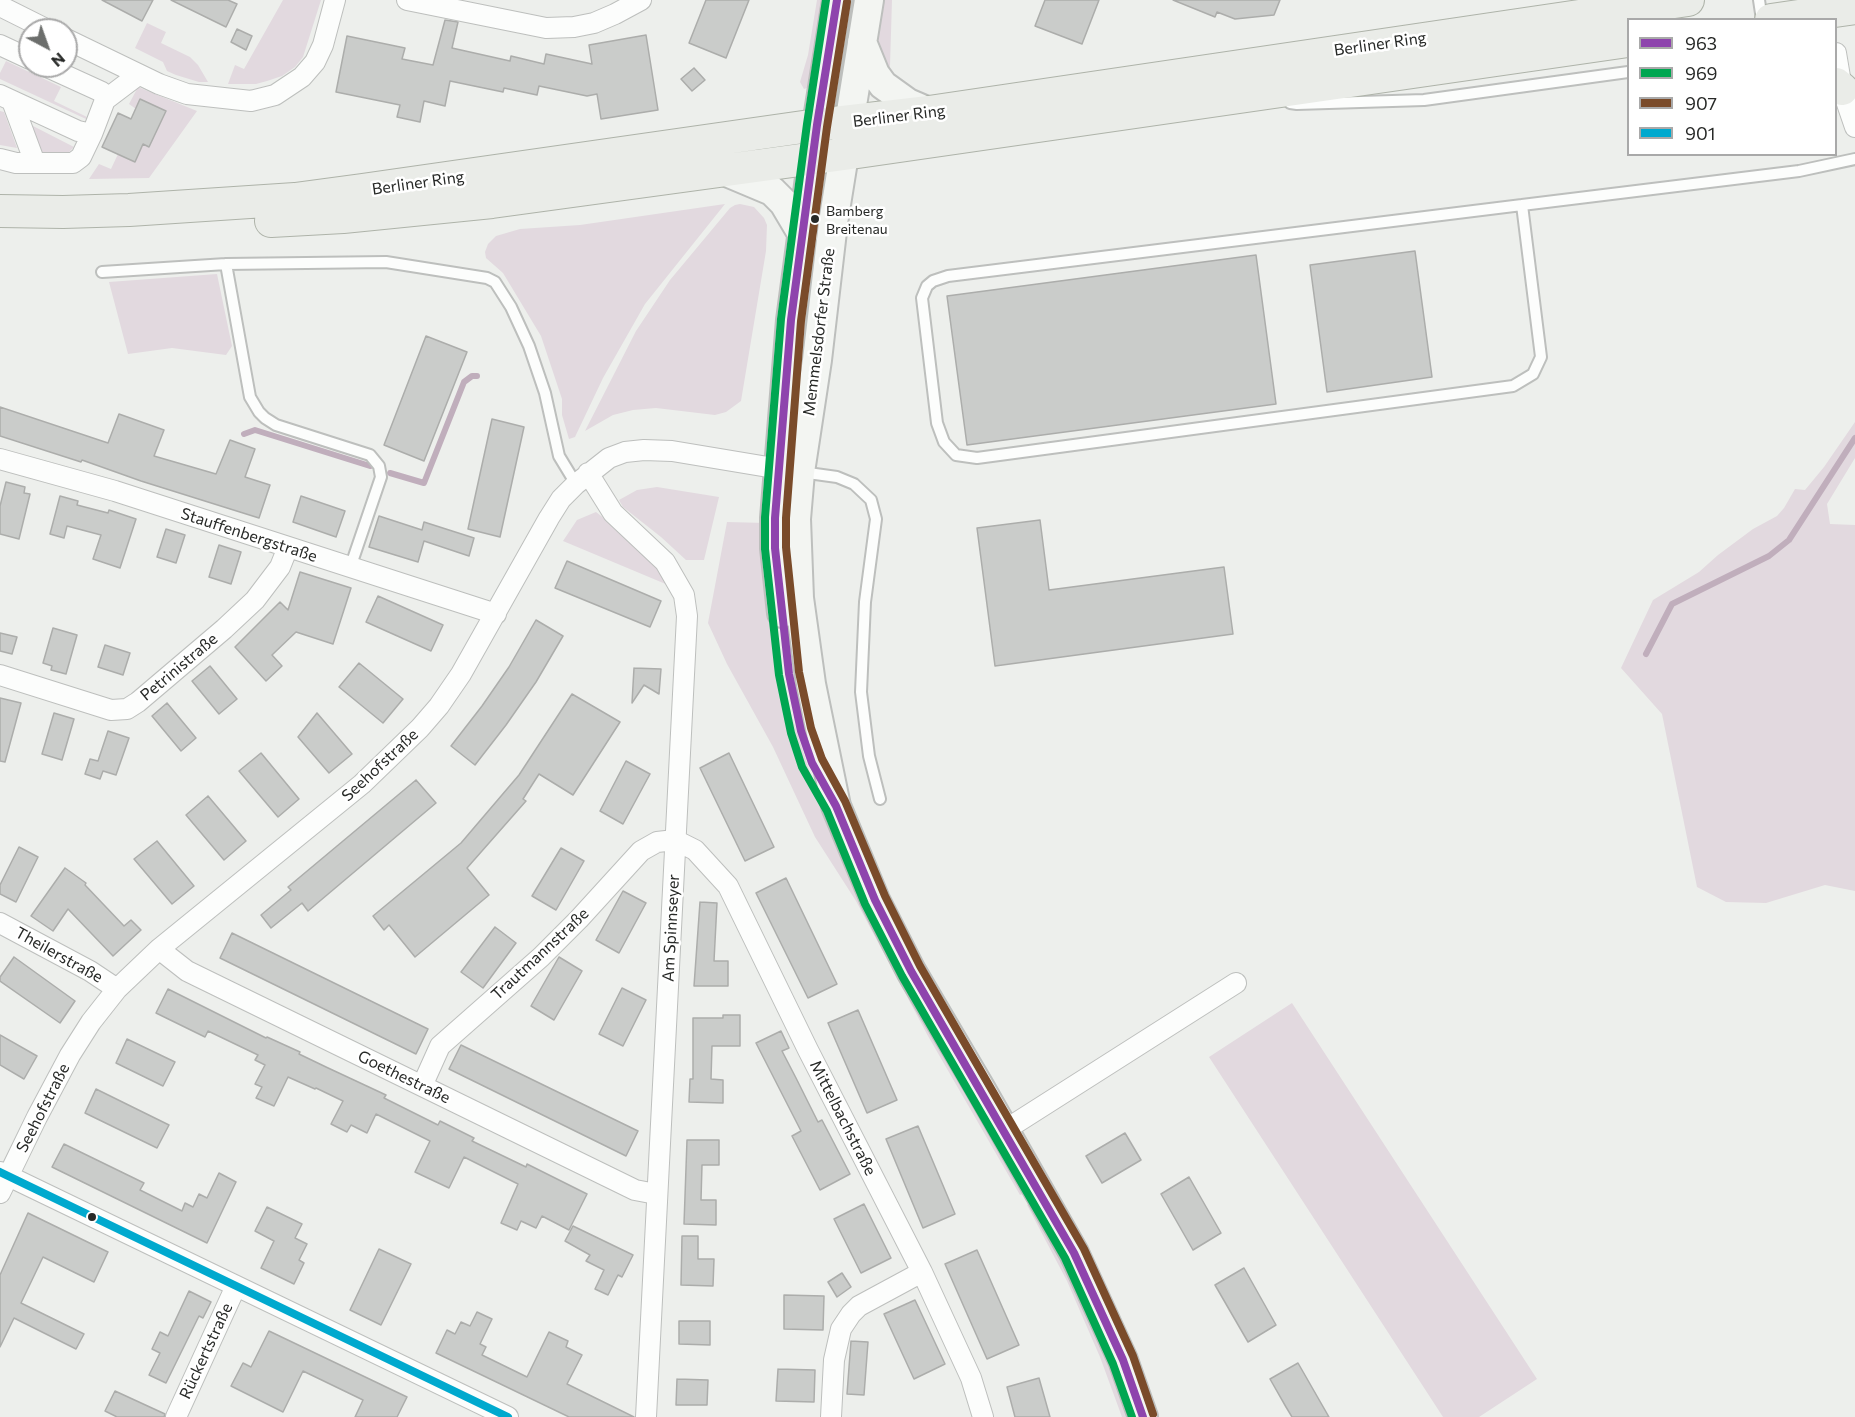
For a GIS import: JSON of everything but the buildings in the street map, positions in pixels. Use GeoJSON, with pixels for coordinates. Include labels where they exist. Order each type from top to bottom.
{"type":"FeatureCollection","features":[{"type":"Feature","properties":{"kind":"main road","name":"Memmelsdorfer Straße"},"geometry":{"type":"LineString","coordinates":[[837,0],[817,125],[791,320],[790,470],[796,519],[799,598],[811,684],[836,806],[875,900],[911,971],[1005,1130],[1074,1253],[1105,1316],[1143,1417]]}},
{"type":"Feature","properties":{"kind":"main road","name":"Memmelsdorfer Straße"},"geometry":{"type":"LineString","coordinates":[[790,470],[818,360],[833,223],[869,0]]}},
{"type":"Feature","properties":{"kind":"main road","name":"Berliner Ring"},"geometry":{"type":"LineString","coordinates":[[0,211],[129,210],[295,199],[817,125],[929,112],[1688,0]]}},
{"type":"Feature","properties":{"kind":"main road"},"geometry":{"type":"LineString","coordinates":[[1784,18],[1835,10]]}},
{"type":"Feature","properties":{"kind":"main road","name":"Berliner Ring"},"geometry":{"type":"LineString","coordinates":[[0,229],[83,230],[343,217],[492,202],[844,154],[1627,41]]}},
{"type":"Feature","properties":{"kind":"main road"},"geometry":{"type":"LineString","coordinates":[[862,42],[875,74],[883,85],[908,102],[929,112]]}},
{"type":"Feature","properties":{"kind":"main road"},"geometry":{"type":"LineString","coordinates":[[722,170],[772,191],[784,203],[803,235]]}},
{"type":"Feature","properties":{"kind":"street"},"geometry":{"type":"LineString","coordinates":[[78,45],[138,75],[187,94],[251,101],[275,95],[302,77],[315,62],[323,45],[335,0]]}},
{"type":"Feature","properties":{"kind":"street"},"geometry":{"type":"LineString","coordinates":[[407,0],[546,28],[574,27],[594,23],[641,0]]}},
{"type":"Feature","properties":{"kind":"street"},"geometry":{"type":"LineString","coordinates":[[0,6],[24,18]]}},
{"type":"Feature","properties":{"kind":"street"},"geometry":{"type":"LineString","coordinates":[[0,45],[18,53]]}},
{"type":"Feature","properties":{"kind":"street"},"geometry":{"type":"LineString","coordinates":[[1837,64],[1839,86],[1855,124]]}},
{"type":"Feature","properties":{"kind":"street"},"geometry":{"type":"LineString","coordinates":[[0,159],[16,164],[77,161],[92,134],[105,100],[138,75]]}},
{"type":"Feature","properties":{"kind":"street"},"geometry":{"type":"LineString","coordinates":[[70,78],[102,93],[105,100]]}},
{"type":"Feature","properties":{"kind":"street"},"geometry":{"type":"LineString","coordinates":[[6,98],[78,131],[92,134]]}},
{"type":"Feature","properties":{"kind":"street"},"geometry":{"type":"LineString","coordinates":[[6,98],[35,163]]}},
{"type":"Feature","properties":{"kind":"street","name":"Seehofstraße"},"geometry":{"type":"LineString","coordinates":[[3,1180],[70,1055],[91,1022],[117,989],[159,949],[323,817],[406,744],[439,706],[461,674],[549,518],[561,499],[582,478],[609,458],[625,452],[644,450],[672,451],[790,470]]}},
{"type":"Feature","properties":{"kind":"street","name":"Stauffenbergstraße"},"geometry":{"type":"LineString","coordinates":[[0,459],[115,491],[496,614]]}},
{"type":"Feature","properties":{"kind":"street","name":"Am Spinnseyer"},"geometry":{"type":"LineString","coordinates":[[582,478],[613,513],[665,562],[684,596],[687,615],[646,1417]]}},
{"type":"Feature","properties":{"kind":"street","name":"Petrinistraße"},"geometry":{"type":"LineString","coordinates":[[0,675],[111,710],[126,709],[138,702],[225,629],[255,600],[280,567],[288,547]]}},
{"type":"Feature","properties":{"kind":"street","name":"Trautmannstraße"},"geometry":{"type":"LineString","coordinates":[[422,1086],[440,1046],[541,957],[579,920],[641,851],[657,842],[675,840]]}},
{"type":"Feature","properties":{"kind":"street","name":"Mittelbachstraße"},"geometry":{"type":"LineString","coordinates":[[675,840],[695,850],[728,886],[808,1050],[922,1272],[971,1378],[982,1417]]}},
{"type":"Feature","properties":{"kind":"street","name":"Theilerstraße"},"geometry":{"type":"LineString","coordinates":[[0,923],[90,971],[117,989]]}},
{"type":"Feature","properties":{"kind":"street","name":"Goethestraße"},"geometry":{"type":"LineString","coordinates":[[159,949],[187,971],[634,1190],[656,1194]]}},
{"type":"Feature","properties":{"kind":"street"},"geometry":{"type":"LineString","coordinates":[[1005,1130],[1236,983]]}},
{"type":"Feature","properties":{"kind":"street"},"geometry":{"type":"LineString","coordinates":[[3,1180],[236,1286],[508,1417]]}},
{"type":"Feature","properties":{"kind":"street"},"geometry":{"type":"LineString","coordinates":[[831,1417],[834,1360],[841,1329],[859,1306],[922,1272]]}},
{"type":"Feature","properties":{"kind":"street","name":"Rückertstraße"},"geometry":{"type":"LineString","coordinates":[[176,1417],[236,1286]]}},
{"type":"Feature","properties":{"kind":"lane"},"geometry":{"type":"LineString","coordinates":[[1759,0],[1762,18]]}},
{"type":"Feature","properties":{"kind":"lane"},"geometry":{"type":"LineString","coordinates":[[1257,95],[1297,104],[1424,100],[1627,72]]}},
{"type":"Feature","properties":{"kind":"lane"},"geometry":{"type":"LineString","coordinates":[[1522,205],[1541,357],[1533,374],[1513,386],[976,458],[956,455],[944,442],[937,423],[922,298],[927,286],[933,281],[960,274],[1522,205],[1799,171],[1855,159]]}},
{"type":"Feature","properties":{"kind":"lane"},"geometry":{"type":"LineString","coordinates":[[102,272],[226,264],[386,262],[487,278],[495,282],[511,307],[529,346],[545,393],[559,456],[582,478]]}},
{"type":"Feature","properties":{"kind":"lane"},"geometry":{"type":"LineString","coordinates":[[226,264],[250,397],[259,412],[276,425],[370,455],[379,466],[381,477],[350,568]]}},
{"type":"Feature","properties":{"kind":"lane"},"geometry":{"type":"LineString","coordinates":[[790,470],[837,477],[854,484],[872,500],[876,519],[866,602],[861,692],[869,756],[880,799]]}},
{"type":"Feature","properties":{"kind":"shaded area"},"geometry":{"type":"Polygon","coordinates":[[[283,0],[321,0],[303,57],[295,67],[282,76],[256,84],[228,84],[235,65],[244,69],[283,0]]]}},
{"type":"Feature","properties":{"kind":"shaded area"},"geometry":{"type":"Polygon","coordinates":[[[817,0],[825,0],[810,87],[804,89],[800,82],[808,55],[817,0]]]}},
{"type":"Feature","properties":{"kind":"shaded area"},"geometry":{"type":"Polygon","coordinates":[[[881,0],[892,0],[890,66],[887,73],[875,41],[881,0]]]}},
{"type":"Feature","properties":{"kind":"shaded area"},"geometry":{"type":"Polygon","coordinates":[[[147,23],[166,32],[161,43],[190,57],[198,65],[208,82],[199,82],[167,71],[163,62],[135,48],[147,23]]]}},
{"type":"Feature","properties":{"kind":"shaded area"},"geometry":{"type":"Polygon","coordinates":[[[6,61],[18,67],[18,78],[42,78],[61,87],[54,101],[87,117],[86,119],[0,79],[0,73],[6,61]]]}},
{"type":"Feature","properties":{"kind":"shaded area"},"geometry":{"type":"Polygon","coordinates":[[[138,87],[197,111],[149,178],[89,179],[99,164],[111,169],[118,154],[143,144],[149,147],[166,111],[136,109],[129,104],[138,87]]]}},
{"type":"Feature","properties":{"kind":"shaded area"},"geometry":{"type":"Polygon","coordinates":[[[0,111],[4,112],[17,148],[0,145],[0,111]]]}},
{"type":"Feature","properties":{"kind":"shaded area"},"geometry":{"type":"Polygon","coordinates":[[[33,126],[74,147],[69,152],[43,154],[36,147],[32,133],[33,126]]]}},
{"type":"Feature","properties":{"kind":"shaded area"},"geometry":{"type":"Polygon","coordinates":[[[725,204],[645,304],[603,378],[575,437],[569,439],[562,415],[562,399],[541,336],[503,273],[486,258],[485,252],[488,244],[496,236],[520,229],[580,225],[725,204]]]}},
{"type":"Feature","properties":{"kind":"shaded area"},"geometry":{"type":"Polygon","coordinates":[[[740,204],[754,207],[767,225],[766,251],[741,401],[726,412],[715,415],[656,408],[633,410],[613,415],[585,431],[636,331],[670,280],[730,208],[740,204]]]}},
{"type":"Feature","properties":{"kind":"shaded area"},"geometry":{"type":"Polygon","coordinates":[[[217,274],[232,346],[226,355],[172,348],[128,354],[109,282],[217,274]]]}},
{"type":"Feature","properties":{"kind":"shaded area"},"geometry":{"type":"Polygon","coordinates":[[[1855,422],[1855,458],[1827,504],[1830,524],[1855,525],[1855,891],[1825,885],[1766,903],[1726,902],[1697,887],[1662,714],[1621,668],[1653,600],[1699,572],[1753,529],[1777,516],[1795,489],[1805,490],[1855,422]]]}},
{"type":"Feature","properties":{"kind":"shaded area"},"geometry":{"type":"Polygon","coordinates":[[[657,487],[719,497],[704,560],[686,560],[623,507],[619,500],[637,490],[657,487]]]}},
{"type":"Feature","properties":{"kind":"shaded area"},"geometry":{"type":"Polygon","coordinates":[[[596,512],[653,559],[668,585],[563,541],[577,520],[596,512]]]}},
{"type":"Feature","properties":{"kind":"shaded area"},"geometry":{"type":"Polygon","coordinates":[[[727,522],[766,523],[771,615],[781,676],[823,813],[860,899],[1026,1193],[1020,1195],[928,1036],[856,901],[815,837],[773,747],[727,664],[708,623],[727,522]]]}},
{"type":"Feature","properties":{"kind":"shaded area"},"geometry":{"type":"Polygon","coordinates":[[[1292,1003],[1537,1379],[1479,1417],[1443,1417],[1209,1057],[1292,1003]]]}},
{"type":"Feature","properties":{"kind":"shaded area"},"geometry":{"type":"Polygon","coordinates":[[[1031,1202],[1072,1277],[1103,1344],[1130,1417],[1122,1417],[1100,1357],[1067,1281],[1027,1205],[1031,1202]]]}},
{"type":"Feature","properties":{"kind":"waterway"},"geometry":{"type":"LineString","coordinates":[[390,473],[424,483],[464,382],[472,376],[477,376]]}},
{"type":"Feature","properties":{"kind":"waterway"},"geometry":{"type":"LineString","coordinates":[[244,434],[255,430],[370,466]]}},
{"type":"Feature","properties":{"kind":"waterway"},"geometry":{"type":"LineString","coordinates":[[1646,654],[1672,604],[1769,556],[1789,540],[1855,438]]}},
{"type":"Feature","properties":{"kind":"transit line","name":"969"},"geometry":{"type":"LineString","coordinates":[[826,0],[781,319],[765,517],[765,549],[779,675],[791,733],[802,767],[827,811],[865,904],[902,976],[1065,1258],[1113,1364],[1132,1417]]}},
{"type":"Feature","properties":{"kind":"transit line","name":"963"},"geometry":{"type":"LineString","coordinates":[[837,0],[817,125],[791,320],[775,518],[775,548],[789,674],[801,731],[812,763],[836,806],[875,900],[911,971],[1074,1253],[1123,1360],[1143,1417]]}},
{"type":"Feature","properties":{"kind":"transit line","name":"907"},"geometry":{"type":"LineString","coordinates":[[847,2],[827,127],[801,321],[786,518],[786,547],[799,672],[811,728],[822,759],[845,801],[885,896],[920,966],[1084,1249],[1133,1356],[1153,1414]]}},
{"type":"Feature","properties":{"kind":"transit line","name":"901"},"geometry":{"type":"LineString","coordinates":[[0,1172],[508,1417]]}},
{"type":"Feature","properties":{"kind":"place","name":"Bamberg Breitenau"},"geometry":{"type":"Point","coordinates":[815,219]}}]}
